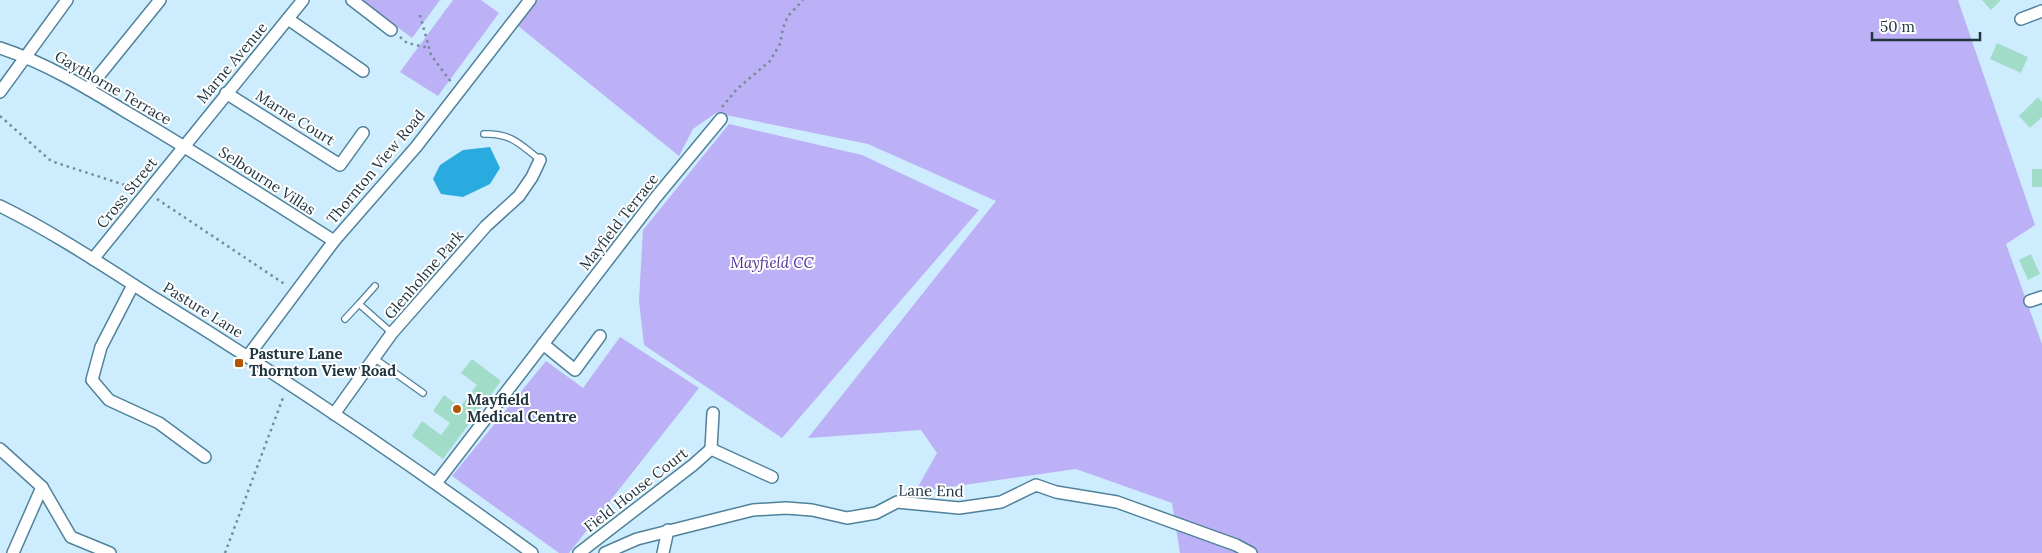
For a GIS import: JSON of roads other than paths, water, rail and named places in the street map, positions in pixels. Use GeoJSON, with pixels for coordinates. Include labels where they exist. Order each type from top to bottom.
{"type":"FeatureCollection","features":[{"type":"Feature","properties":{"kind":"street"},"geometry":{"type":"LineString","coordinates":[[0,92],[28,57],[67,0]]}},
{"type":"Feature","properties":{"kind":"street"},"geometry":{"type":"LineString","coordinates":[[88,89],[160,0]]}},
{"type":"Feature","properties":{"kind":"street","name":"Marne Avenue"},"geometry":{"type":"LineString","coordinates":[[184,145],[303,0]]}},
{"type":"Feature","properties":{"kind":"street"},"geometry":{"type":"LineString","coordinates":[[352,0],[391,30]]}},
{"type":"Feature","properties":{"kind":"street","name":"Thornton View Road"},"geometry":{"type":"LineString","coordinates":[[248,356],[297,293],[334,241],[416,147],[530,0]]}},
{"type":"Feature","properties":{"kind":"street"},"geometry":{"type":"LineString","coordinates":[[2021,19],[2042,11]]}},
{"type":"Feature","properties":{"kind":"street"},"geometry":{"type":"LineString","coordinates":[[288,18],[363,71]]}},
{"type":"Feature","properties":{"kind":"street","name":"Gaythorne Terrace"},"geometry":{"type":"LineString","coordinates":[[0,48],[28,57],[88,89],[184,145]]}},
{"type":"Feature","properties":{"kind":"street","name":"Marne Court"},"geometry":{"type":"LineString","coordinates":[[226,93],[340,165],[363,133]]}},
{"type":"Feature","properties":{"kind":"street","name":"Mayfield Terrace"},"geometry":{"type":"LineString","coordinates":[[436,482],[657,196],[721,119]]}},
{"type":"Feature","properties":{"kind":"street","name":"Cross Street"},"geometry":{"type":"LineString","coordinates":[[93,259],[148,193],[184,145]]}},
{"type":"Feature","properties":{"kind":"street","name":"Selbourne Villas"},"geometry":{"type":"LineString","coordinates":[[184,145],[334,241]]}},
{"type":"Feature","properties":{"kind":"street","name":"Glenholme Park"},"geometry":{"type":"LineString","coordinates":[[334,414],[392,333],[486,226],[519,196],[532,177],[540,160]]}},
{"type":"Feature","properties":{"kind":"street","name":"Pasture Lane"},"geometry":{"type":"LineString","coordinates":[[0,206],[93,259],[248,356],[436,482],[532,553]]}},
{"type":"Feature","properties":{"kind":"street"},"geometry":{"type":"LineString","coordinates":[[133,285],[101,347],[92,380],[109,400],[159,423],[205,457]]}},
{"type":"Feature","properties":{"kind":"street"},"geometry":{"type":"LineString","coordinates":[[2030,301],[2042,297]]}},
{"type":"Feature","properties":{"kind":"street"},"geometry":{"type":"LineString","coordinates":[[543,344],[575,370],[600,336]]}},
{"type":"Feature","properties":{"kind":"street","name":"Field House Court"},"geometry":{"type":"LineString","coordinates":[[578,553],[693,466],[710,449],[714,413]]}},
{"type":"Feature","properties":{"kind":"street"},"geometry":{"type":"LineString","coordinates":[[0,449],[42,487],[71,537],[110,553]]}},
{"type":"Feature","properties":{"kind":"street","name":"Field House Court"},"geometry":{"type":"LineString","coordinates":[[710,449],[772,477]]}},
{"type":"Feature","properties":{"kind":"street","name":"Lane End"},"geometry":{"type":"LineString","coordinates":[[605,553],[637,539],[753,510],[786,508],[812,510],[847,518],[876,513],[897,502],[959,508],[1001,502],[1036,485],[1056,492],[1118,502],[1236,545],[1251,553]]}},
{"type":"Feature","properties":{"kind":"street"},"geometry":{"type":"LineString","coordinates":[[13,553],[42,487]]}},
{"type":"Feature","properties":{"kind":"street"},"geometry":{"type":"LineString","coordinates":[[663,553],[668,530]]}},
{"type":"Feature","properties":{"kind":"lane"},"geometry":{"type":"LineString","coordinates":[[484,134],[508,136],[540,160]]}},
{"type":"Feature","properties":{"kind":"lane"},"geometry":{"type":"LineString","coordinates":[[345,319],[375,286]]}},
{"type":"Feature","properties":{"kind":"lane"},"geometry":{"type":"LineString","coordinates":[[359,304],[392,333]]}},
{"type":"Feature","properties":{"kind":"lane"},"geometry":{"type":"LineString","coordinates":[[374,358],[423,393]]}},
{"type":"Feature","properties":{"kind":"water"},"geometry":{"type":"Polygon","coordinates":[[[490,147],[500,168],[490,184],[463,197],[441,194],[433,179],[440,165],[463,150],[490,147]]]}},
{"type":"Feature","properties":{"kind":"place","name":"Pasture Lane Thornton View Road"},"geometry":{"type":"Point","coordinates":[239,363]}},
{"type":"Feature","properties":{"kind":"place","name":"Mayfield Medical Centre"},"geometry":{"type":"Point","coordinates":[457,409]}},
{"type":"Feature","properties":{"kind":"park label","name":"Mayfield CC"},"geometry":{"type":"Point","coordinates":[772,263]}}]}
